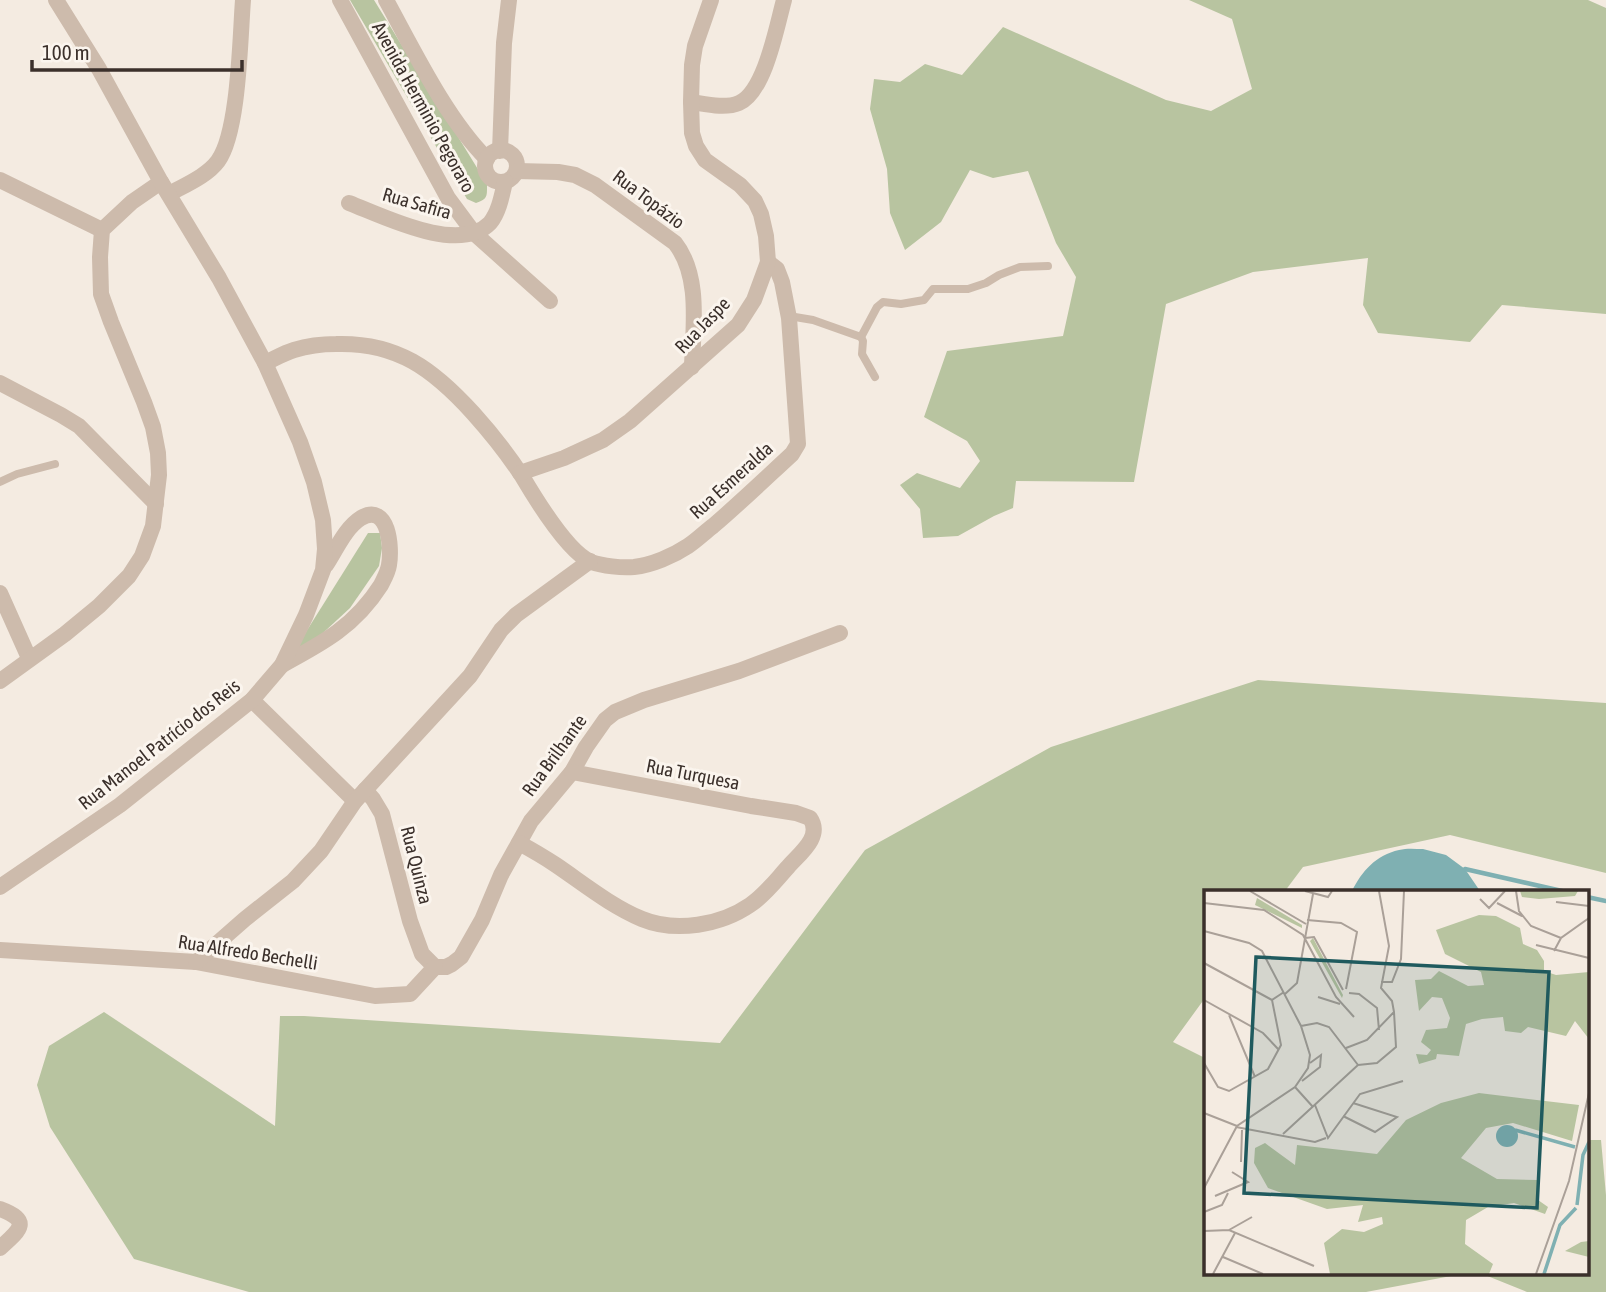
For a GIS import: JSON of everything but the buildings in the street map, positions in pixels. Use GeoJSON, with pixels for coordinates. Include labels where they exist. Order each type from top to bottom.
{"type":"FeatureCollection","features":[{"type":"Feature","properties":{"kind":"street","name":"Rua Manoel Patrício dos Reis"},"geometry":{"type":"LineString","coordinates":[[0,887],[121,805],[252,700],[282,665],[306,615],[323,570],[325,549],[323,520],[314,482],[300,442],[265,363],[99,69],[56,0]]}},
{"type":"Feature","properties":{"kind":"street"},"geometry":{"type":"LineString","coordinates":[[0,681],[65,634],[129,576],[142,556],[153,526],[159,475],[158,453],[153,427],[101,294],[102,230],[132,202],[206,172],[217,163],[230,134],[243,0]]}},
{"type":"Feature","properties":{"kind":"street","name":"Avenida Herminio Pegoraro"},"geometry":{"type":"LineString","coordinates":[[340,0],[449,198],[474,233],[550,301]]}},
{"type":"Feature","properties":{"kind":"street","name":"Avenida Herminio Pegoraro"},"geometry":{"type":"LineString","coordinates":[[386,0],[453,116],[477,149],[493,155]]}},
{"type":"Feature","properties":{"kind":"street"},"geometry":{"type":"LineString","coordinates":[[509,0],[493,155],[485,169],[495,181],[511,177]]}},
{"type":"Feature","properties":{"kind":"street","name":"Rua Jaspe"},"geometry":{"type":"LineString","coordinates":[[520,474],[603,440],[630,421],[738,325],[754,300],[768,262],[761,214],[755,201],[740,185],[705,160],[696,146],[692,132],[692,65],[695,46],[711,0]]}},
{"type":"Feature","properties":{"kind":"street"},"geometry":{"type":"LineString","coordinates":[[691,102],[738,104],[750,96],[763,72],[784,0]]}},
{"type":"Feature","properties":{"kind":"street"},"geometry":{"type":"LineString","coordinates":[[474,233],[491,221],[516,161],[510,153],[493,155]]}},
{"type":"Feature","properties":{"kind":"street","name":"Rua Topázio"},"geometry":{"type":"LineString","coordinates":[[511,177],[558,172],[575,175],[594,185],[674,243],[690,271],[693,311],[692,367]]}},
{"type":"Feature","properties":{"kind":"street"},"geometry":{"type":"LineString","coordinates":[[0,180],[102,230]]}},
{"type":"Feature","properties":{"kind":"street","name":"Rua Safira"},"geometry":{"type":"LineString","coordinates":[[349,203],[427,231],[453,236],[474,233]]}},
{"type":"Feature","properties":{"kind":"street","name":"Rua Esmeralda"},"geometry":{"type":"LineString","coordinates":[[590,561],[632,567],[664,558],[688,546],[792,454],[798,444],[789,316],[780,276],[777,269],[768,262]]}},
{"type":"Feature","properties":{"kind":"street"},"geometry":{"type":"LineString","coordinates":[[196,962],[293,881],[321,851],[360,796],[470,676],[501,630],[516,615],[590,561],[572,546],[555,526],[500,443],[458,396],[416,362],[374,346],[352,343],[322,344],[293,350],[265,363]]}},
{"type":"Feature","properties":{"kind":"street"},"geometry":{"type":"LineString","coordinates":[[0,383],[79,426],[156,503]]}},
{"type":"Feature","properties":{"kind":"street"},"geometry":{"type":"LineString","coordinates":[[282,665],[326,642],[348,624],[381,584],[389,563],[390,547],[382,519],[372,514],[355,522],[323,570]]}},
{"type":"Feature","properties":{"kind":"street"},"geometry":{"type":"LineString","coordinates":[[0,593],[29,658]]}},
{"type":"Feature","properties":{"kind":"street","name":"Rua Brilhante"},"geometry":{"type":"LineString","coordinates":[[435,967],[446,967],[461,957],[531,821],[572,772],[605,720],[615,712],[644,700],[739,671],[840,633]]}},
{"type":"Feature","properties":{"kind":"street","name":"Rua Quinza"},"geometry":{"type":"LineString","coordinates":[[252,700],[360,796],[373,799],[382,814],[397,876],[422,954],[435,967]]}},
{"type":"Feature","properties":{"kind":"street","name":"Rua Turquesa"},"geometry":{"type":"LineString","coordinates":[[519,843],[611,903],[644,920],[669,925],[697,924],[726,919],[752,904],[806,847],[814,832],[810,818],[806,816],[572,772]]}},
{"type":"Feature","properties":{"kind":"street","name":"Rua Alfredo Bechelli"},"geometry":{"type":"LineString","coordinates":[[0,950],[196,962],[375,996],[410,994],[435,967]]}},
{"type":"Feature","properties":{"kind":"street"},"geometry":{"type":"LineString","coordinates":[[0,1209],[14,1214],[21,1224],[0,1248]]}},
{"type":"Feature","properties":{"kind":"lane"},"geometry":{"type":"LineString","coordinates":[[875,377],[862,354],[861,337],[877,307],[883,302],[901,304],[924,300],[933,289],[968,289],[1020,267],[1048,266]]}},
{"type":"Feature","properties":{"kind":"lane"},"geometry":{"type":"LineString","coordinates":[[789,316],[813,320],[861,337]]}},
{"type":"Feature","properties":{"kind":"lane"},"geometry":{"type":"LineString","coordinates":[[0,482],[17,474],[55,464]]}},
{"type":"Feature","properties":{"kind":"green space"},"geometry":{"type":"Polygon","coordinates":[[[350,0],[374,0],[487,184],[487,194],[483,200],[476,203],[467,199],[350,0]]]}},
{"type":"Feature","properties":{"kind":"green space"},"geometry":{"type":"Polygon","coordinates":[[[1189,0],[1588,0],[1606,8],[1606,314],[1502,305],[1470,342],[1378,333],[1363,305],[1368,258],[1253,272],[1166,304],[1134,482],[1016,481],[1013,508],[958,536],[923,538],[920,509],[900,485],[917,473],[960,488],[980,461],[967,441],[924,417],[947,351],[1063,336],[1076,277],[1056,243],[1028,171],[993,178],[970,170],[941,222],[905,250],[890,213],[887,169],[870,109],[874,79],[900,82],[925,64],[962,75],[1003,27],[1166,100],[1211,111],[1252,89],[1232,19],[1189,0]]]}},
{"type":"Feature","properties":{"kind":"green space"},"geometry":{"type":"Polygon","coordinates":[[[368,533],[380,533],[382,548],[379,566],[350,608],[310,645],[294,651],[368,533]]]}},
{"type":"Feature","properties":{"kind":"green space"},"geometry":{"type":"Polygon","coordinates":[[[1258,680],[1606,703],[1606,873],[1450,835],[1303,867],[1286,890],[1204,890],[1204,999],[1173,1042],[1204,1058],[1204,1274],[1462,1274],[1366,1292],[249,1292],[134,1259],[50,1127],[37,1085],[49,1046],[104,1012],[275,1126],[280,1016],[720,1043],[865,850],[1051,747],[1258,680]]]}},
{"type":"Feature","properties":{"kind":"green space"},"geometry":{"type":"Polygon","coordinates":[[[1588,1140],[1601,1140],[1606,1195],[1606,1292],[1527,1292],[1482,1274],[1588,1274],[1588,1140]]]}},
{"type":"Feature","properties":{"kind":"water"},"geometry":{"type":"Polygon","coordinates":[[[1402,849],[1423,849],[1446,855],[1465,869],[1479,890],[1353,890],[1360,877],[1377,860],[1402,849]]]}},
{"type":"Feature","properties":{"kind":"waterway"},"geometry":{"type":"LineString","coordinates":[[1465,869],[1558,890]]}},
{"type":"Feature","properties":{"kind":"waterway"},"geometry":{"type":"LineString","coordinates":[[1588,897],[1606,901]]}}]}
